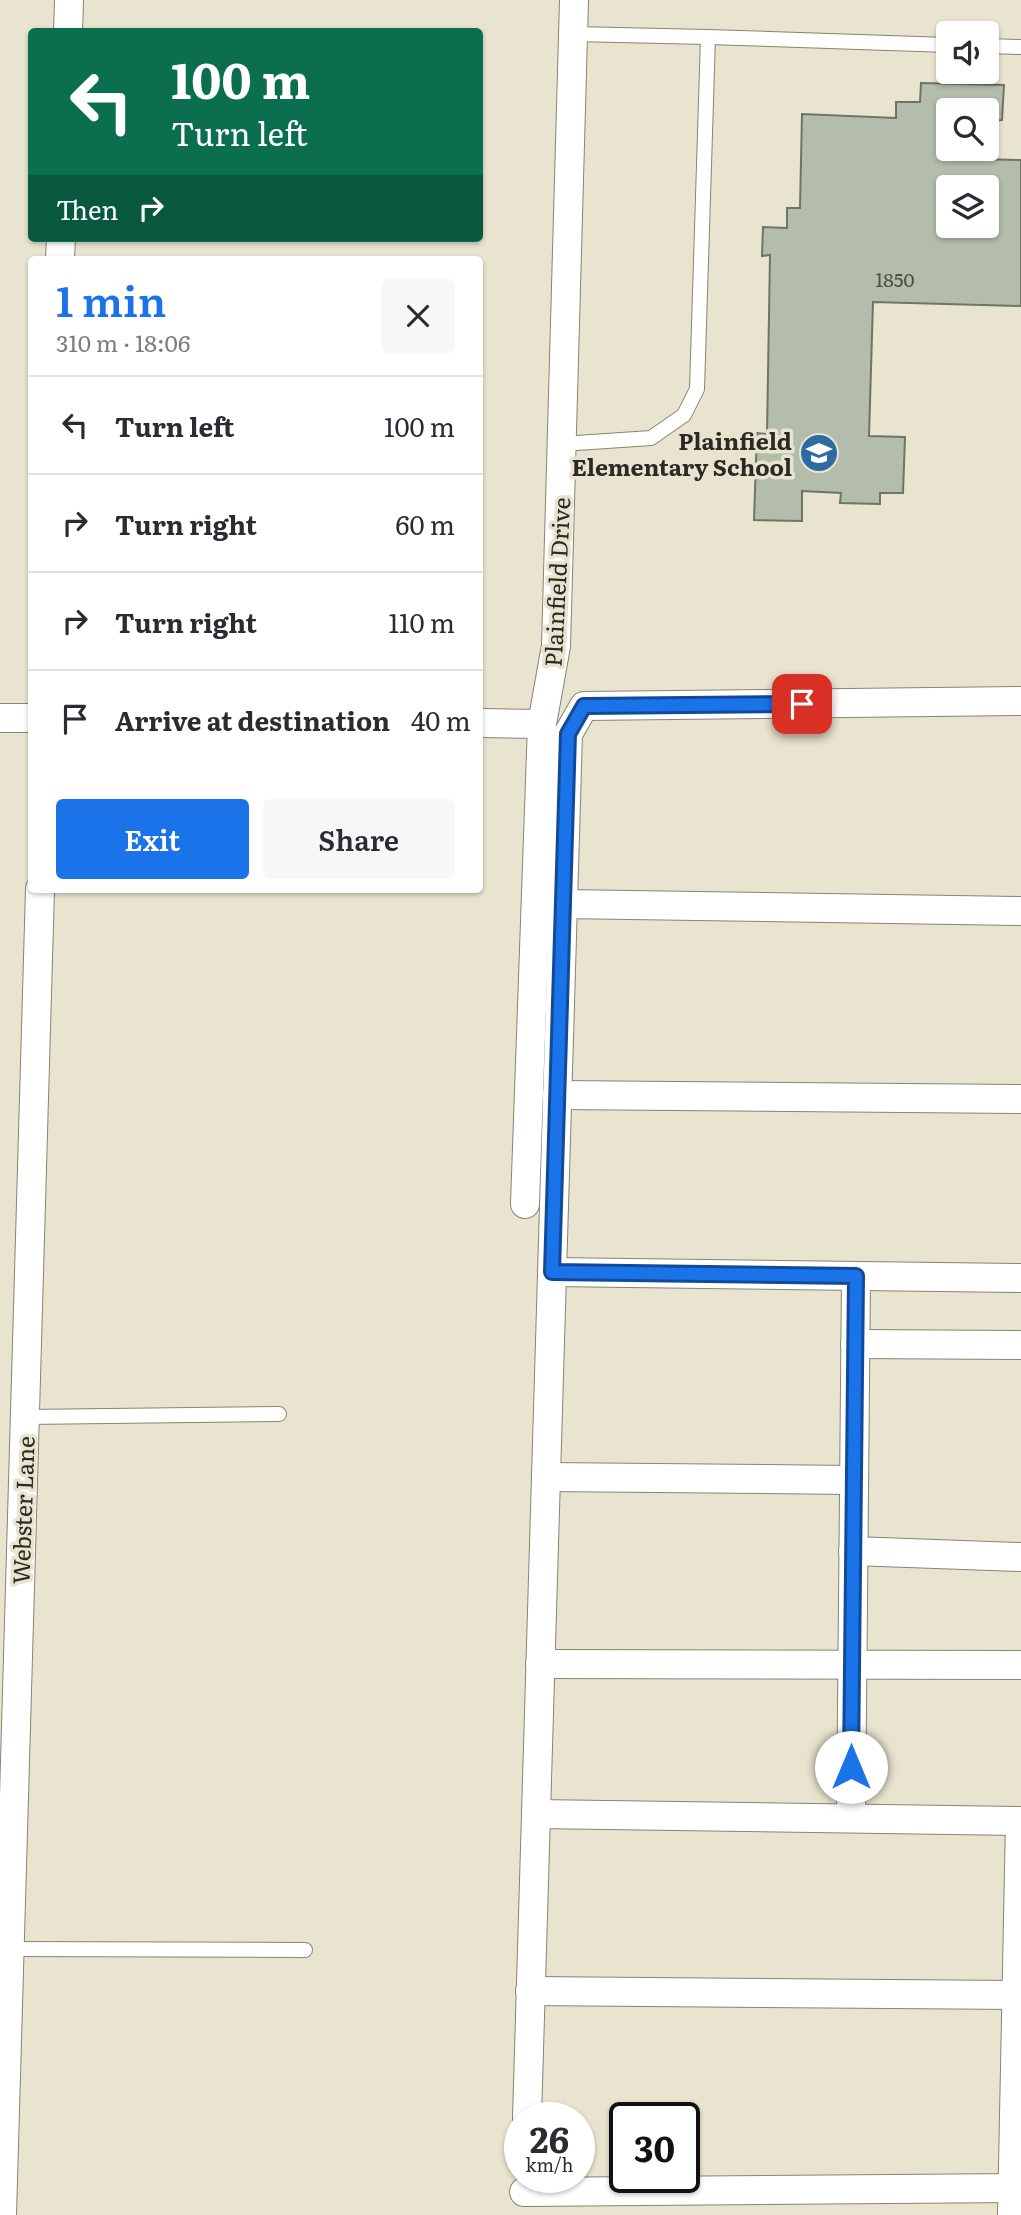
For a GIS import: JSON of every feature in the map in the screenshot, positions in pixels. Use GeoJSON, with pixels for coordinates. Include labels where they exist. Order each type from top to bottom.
{"type":"FeatureCollection","features":[{"type":"Feature","properties":{"kind":"street"},"geometry":{"type":"LineString","coordinates":[[68,28],[69,0]]}},
{"type":"Feature","properties":{"kind":"street","name":"Plainfield Drive"},"geometry":{"type":"LineString","coordinates":[[525,1204],[542,724],[556,646],[574,0]]}},
{"type":"Feature","properties":{"kind":"street"},"geometry":{"type":"LineString","coordinates":[[527,2102],[568,734],[584,706],[1021,701]]}},
{"type":"Feature","properties":{"kind":"street"},"geometry":{"type":"LineString","coordinates":[[0,718],[28,718]]}},
{"type":"Feature","properties":{"kind":"street"},"geometry":{"type":"LineString","coordinates":[[483,723],[542,724]]}},
{"type":"Feature","properties":{"kind":"street","name":"Webster Lane"},"geometry":{"type":"LineString","coordinates":[[2,2215],[40,893]]}},
{"type":"Feature","properties":{"kind":"street"},"geometry":{"type":"LineString","coordinates":[[562,904],[1021,911]]}},
{"type":"Feature","properties":{"kind":"street"},"geometry":{"type":"LineString","coordinates":[[557,1095],[1021,1099]]}},
{"type":"Feature","properties":{"kind":"street"},"geometry":{"type":"LineString","coordinates":[[552,1272],[1021,1278]]}},
{"type":"Feature","properties":{"kind":"street"},"geometry":{"type":"LineString","coordinates":[[851,1818],[856,1276]]}},
{"type":"Feature","properties":{"kind":"street"},"geometry":{"type":"LineString","coordinates":[[855,1344],[1021,1345]]}},
{"type":"Feature","properties":{"kind":"street"},"geometry":{"type":"LineString","coordinates":[[546,1477],[854,1480]]}},
{"type":"Feature","properties":{"kind":"street"},"geometry":{"type":"LineString","coordinates":[[853,1551],[1021,1557]]}},
{"type":"Feature","properties":{"kind":"street"},"geometry":{"type":"LineString","coordinates":[[540,1664],[1021,1665]]}},
{"type":"Feature","properties":{"kind":"street"},"geometry":{"type":"LineString","coordinates":[[524,2195],[1016,2197],[1021,1821],[536,1814]]}},
{"type":"Feature","properties":{"kind":"street"},"geometry":{"type":"LineString","coordinates":[[530,1991],[1019,1995]]}},
{"type":"Feature","properties":{"kind":"lane"},"geometry":{"type":"LineString","coordinates":[[573,34],[936,45]]}},
{"type":"Feature","properties":{"kind":"lane"},"geometry":{"type":"LineString","coordinates":[[562,444],[651,438],[684,415],[697,389],[708,37]]}},
{"type":"Feature","properties":{"kind":"lane"},"geometry":{"type":"LineString","coordinates":[[999,46],[1021,47]]}},
{"type":"Feature","properties":{"kind":"lane"},"geometry":{"type":"LineString","coordinates":[[25,1417],[279,1414]]}},
{"type":"Feature","properties":{"kind":"lane"},"geometry":{"type":"LineString","coordinates":[[9,1949],[305,1950]]}},
{"type":"Feature","properties":{"kind":"building"},"geometry":{"type":"Polygon","coordinates":[[[921,83],[1004,85],[1002,120],[999,120],[999,98],[936,98],[936,161],[1021,160],[1021,306],[873,302],[869,436],[905,437],[903,493],[880,493],[880,504],[840,503],[841,493],[802,491],[802,521],[754,520],[757,433],[767,434],[770,255],[762,256],[763,227],[787,228],[787,208],[800,208],[802,114],[896,118],[896,102],[920,102],[921,83]]]}},
{"type":"Feature","properties":{"kind":"place","name":"Plainfield Elementary School"},"geometry":{"type":"Point","coordinates":[819,453]}},
{"type":"Feature","properties":{"kind":"route"},"geometry":{"type":"LineString","coordinates":[[802,704],[584,706],[568,734],[552,1272],[856,1276],[851,1767]]}}]}
